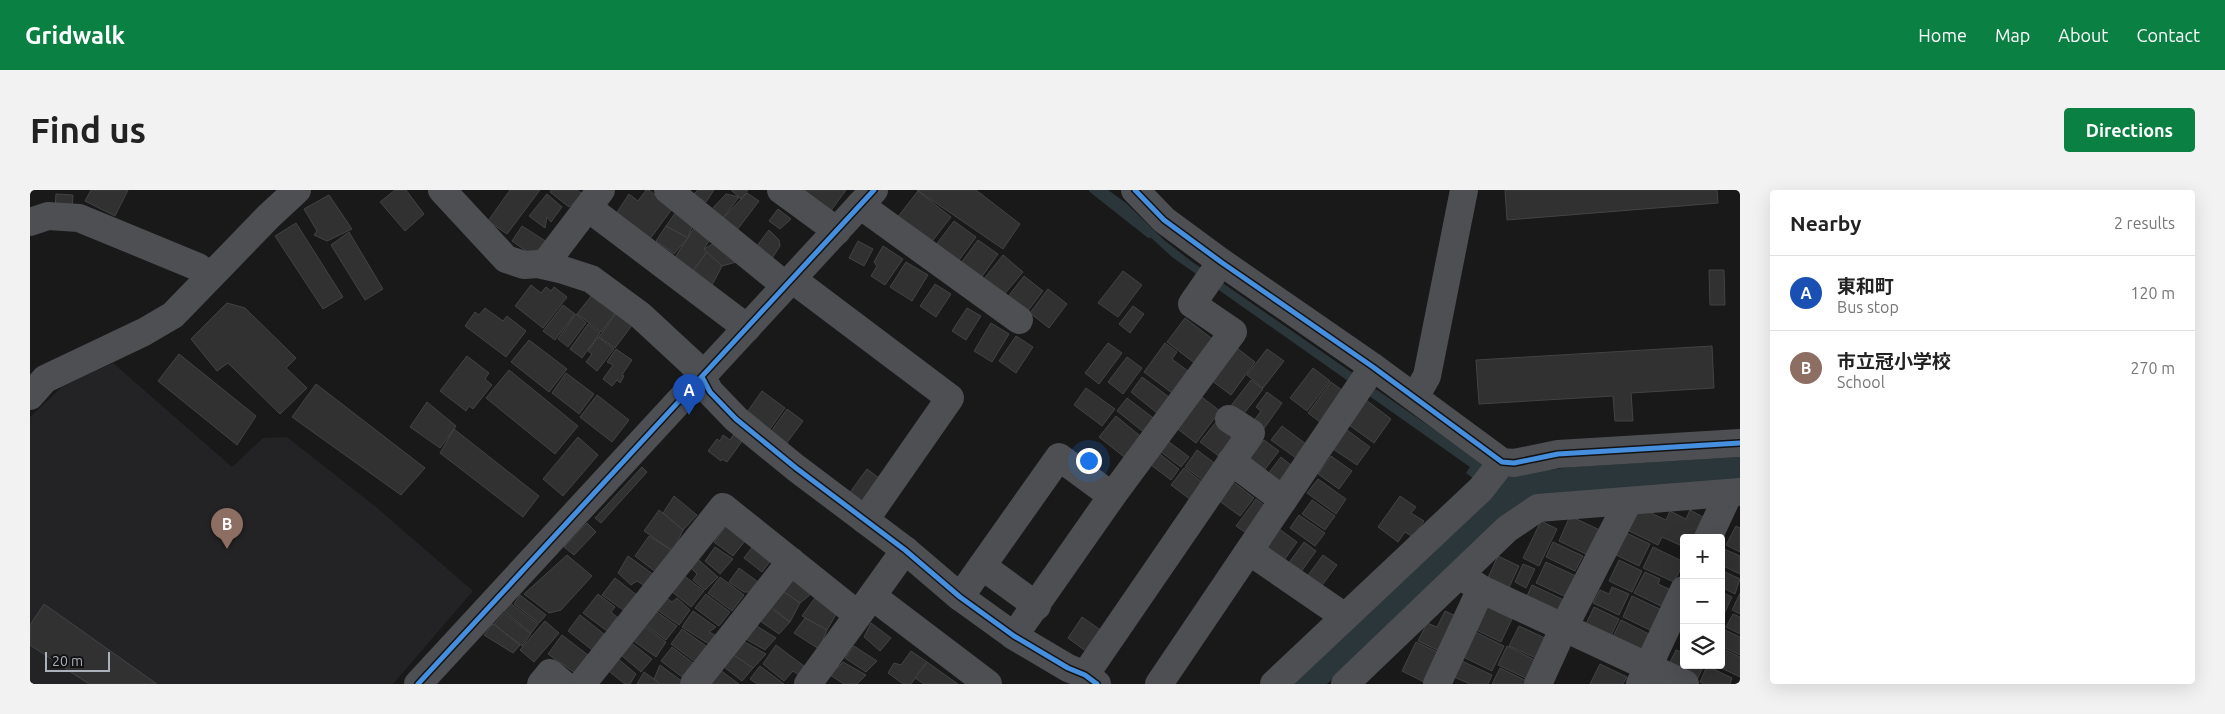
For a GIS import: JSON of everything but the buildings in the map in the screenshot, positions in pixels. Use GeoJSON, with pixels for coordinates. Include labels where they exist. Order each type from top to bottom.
{"type":"FeatureCollection","features":[{"type":"Feature","properties":{"kind":"street"},"geometry":{"type":"LineString","coordinates":[[30,396],[46,379],[173,316],[210,276],[297,190]]}},
{"type":"Feature","properties":{"kind":"street"},"geometry":{"type":"LineString","coordinates":[[442,190],[506,259],[524,265],[544,265],[591,279],[640,315],[694,365],[710,392],[736,419],[796,468],[906,550],[960,597],[1014,636],[1068,668],[1091,679],[1250,433],[1229,418]]}},
{"type":"Feature","properties":{"kind":"street"},"geometry":{"type":"LineString","coordinates":[[668,190],[789,283],[950,398],[865,520]]}},
{"type":"Feature","properties":{"kind":"street"},"geometry":{"type":"LineString","coordinates":[[781,190],[837,231]]}},
{"type":"Feature","properties":{"kind":"street"},"geometry":{"type":"LineString","coordinates":[[1134,190],[1164,220],[1221,262],[1365,378],[1415,397],[1493,473]]}},
{"type":"Feature","properties":{"kind":"street"},"geometry":{"type":"LineString","coordinates":[[1415,397],[1427,376],[1464,190]]}},
{"type":"Feature","properties":{"kind":"street"},"geometry":{"type":"LineString","coordinates":[[418,684],[868,198],[1019,320]]}},
{"type":"Feature","properties":{"kind":"street"},"geometry":{"type":"LineString","coordinates":[[544,265],[600,203],[747,328]]}},
{"type":"Feature","properties":{"kind":"street"},"geometry":{"type":"LineString","coordinates":[[30,222],[48,216],[79,218],[198,267],[210,276]]}},
{"type":"Feature","properties":{"kind":"street"},"geometry":{"type":"LineString","coordinates":[[1014,636],[1037,606],[1112,496],[1233,332],[1192,304],[1221,262]]}},
{"type":"Feature","properties":{"kind":"street"},"geometry":{"type":"LineString","coordinates":[[1159,684],[1365,378]]}},
{"type":"Feature","properties":{"kind":"street"},"geometry":{"type":"LineString","coordinates":[[1274,684],[1493,473],[1514,462],[1558,454],[1740,443]]}},
{"type":"Feature","properties":{"kind":"street"},"geometry":{"type":"LineString","coordinates":[[960,597],[1059,457],[1112,496]]}},
{"type":"Feature","properties":{"kind":"street"},"geometry":{"type":"LineString","coordinates":[[1231,461],[1283,500]]}},
{"type":"Feature","properties":{"kind":"street"},"geometry":{"type":"LineString","coordinates":[[1345,684],[1470,582],[1507,529],[1538,508],[1735,492]]}},
{"type":"Feature","properties":{"kind":"street"},"geometry":{"type":"LineString","coordinates":[[1710,534],[1735,492]]}},
{"type":"Feature","properties":{"kind":"street"},"geometry":{"type":"LineString","coordinates":[[1538,684],[1564,627],[1628,502]]}},
{"type":"Feature","properties":{"kind":"street"},"geometry":{"type":"LineString","coordinates":[[582,684],[723,507],[791,561],[865,606],[977,681]]}},
{"type":"Feature","properties":{"kind":"street"},"geometry":{"type":"LineString","coordinates":[[808,684],[906,550]]}},
{"type":"Feature","properties":{"kind":"street"},"geometry":{"type":"LineString","coordinates":[[1249,551],[1344,617]]}},
{"type":"Feature","properties":{"kind":"street"},"geometry":{"type":"LineString","coordinates":[[694,684],[791,561]]}},
{"type":"Feature","properties":{"kind":"street"},"geometry":{"type":"LineString","coordinates":[[982,566],[1037,606]]}},
{"type":"Feature","properties":{"kind":"street"},"geometry":{"type":"LineString","coordinates":[[1470,582],[1564,627],[1644,675],[1685,684]]}},
{"type":"Feature","properties":{"kind":"street"},"geometry":{"type":"LineString","coordinates":[[1437,684],[1470,582]]}},
{"type":"Feature","properties":{"kind":"street"},"geometry":{"type":"LineString","coordinates":[[1644,675],[1680,598]]}},
{"type":"Feature","properties":{"kind":"street"},"geometry":{"type":"LineString","coordinates":[[541,684],[550,674],[564,684]]}},
{"type":"Feature","properties":{"kind":"shaded area"},"geometry":{"type":"Polygon","coordinates":[[[1094,190],[1108,190],[1126,203],[1164,240],[1191,261],[1504,478],[1525,473],[1572,467],[1740,457],[1740,483],[1518,505],[1327,684],[1286,684],[1489,490],[1466,473],[1470,467],[1172,257],[1121,210],[1094,190]]]}},
{"type":"Feature","properties":{"kind":"shaded area"},"geometry":{"type":"Polygon","coordinates":[[[113,363],[232,467],[263,438],[287,437],[376,507],[473,591],[393,684],[30,684],[30,417],[63,386],[113,363]]]}},
{"type":"Feature","properties":{"kind":"waterway"},"geometry":{"type":"LineString","coordinates":[[1092,190],[1149,235]]}},
{"type":"Feature","properties":{"kind":"cycle path"},"geometry":{"type":"LineString","coordinates":[[418,684],[874,190]]}},
{"type":"Feature","properties":{"kind":"cycle path"},"geometry":{"type":"LineString","coordinates":[[1135,190],[1164,220],[1221,262],[1373,367],[1502,462],[1514,463],[1558,454],[1740,443]]}},
{"type":"Feature","properties":{"kind":"cycle path"},"geometry":{"type":"LineString","coordinates":[[702,377],[710,392],[736,419],[796,468],[905,550],[960,597],[1014,636],[1068,668],[1085,675],[1097,684]]}},
{"type":"Feature","properties":{"kind":"place","name":"東和町"},"geometry":{"type":"Point","coordinates":[689,415]}},
{"type":"Feature","properties":{"kind":"place","name":"市立冠小学校"},"geometry":{"type":"Point","coordinates":[227,549]}}]}
